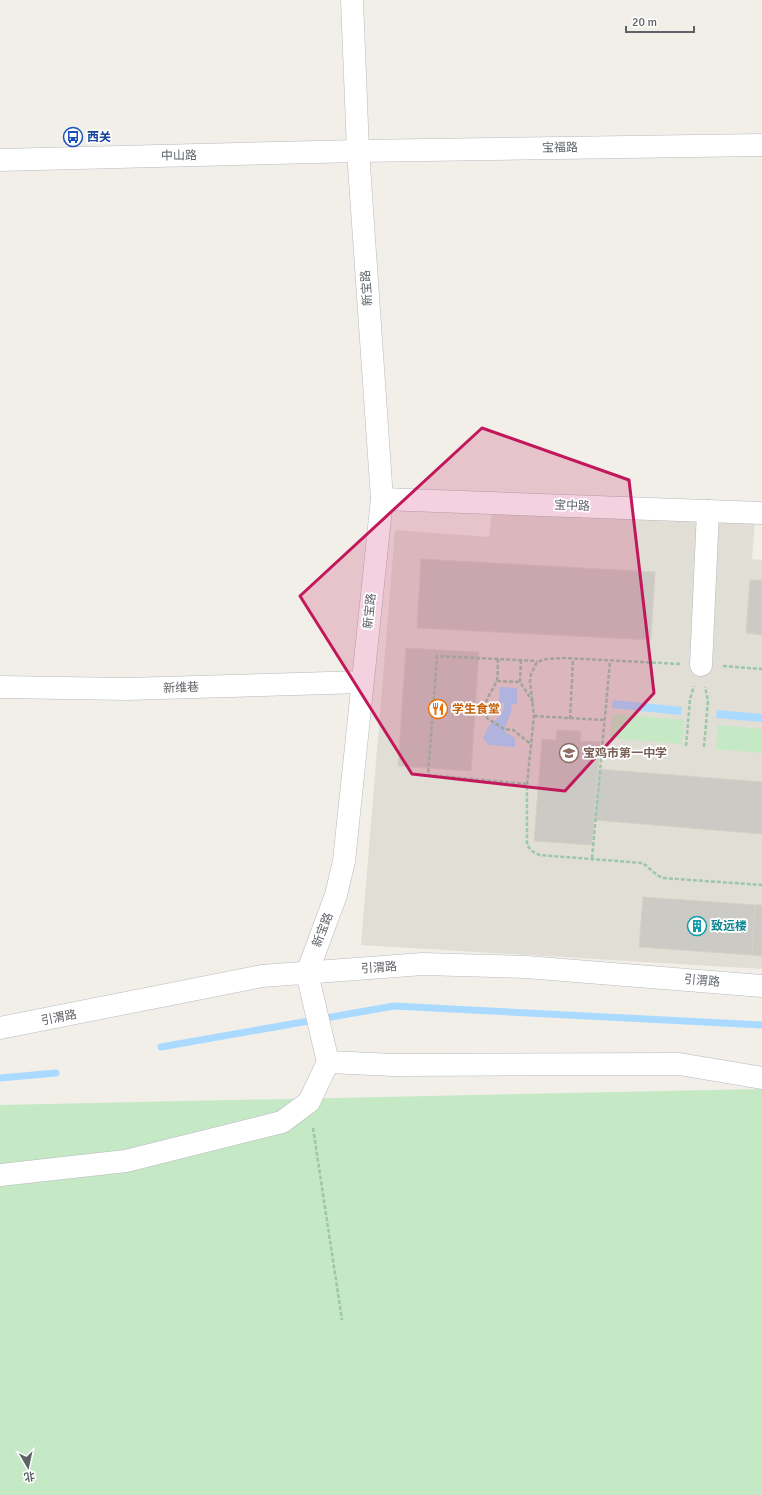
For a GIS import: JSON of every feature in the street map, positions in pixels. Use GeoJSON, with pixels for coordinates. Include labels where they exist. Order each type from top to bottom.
{"type":"FeatureCollection","features":[{"type":"Feature","properties":{"kind":"main road","name":"新宝路"},"geometry":{"type":"LineString","coordinates":[[307,973],[336,895],[344,861],[382,499],[358,151],[352,0]]}},
{"type":"Feature","properties":{"kind":"main road","name":"新宝路"},"geometry":{"type":"LineString","coordinates":[[358,151],[364,0]]}},
{"type":"Feature","properties":{"kind":"main road","name":"宝福路"},"geometry":{"type":"LineString","coordinates":[[358,151],[762,145]]}},
{"type":"Feature","properties":{"kind":"main road","name":"中山路"},"geometry":{"type":"LineString","coordinates":[[0,160],[358,151]]}},
{"type":"Feature","properties":{"kind":"main road","name":"宝中路"},"geometry":{"type":"LineString","coordinates":[[382,499],[762,513]]}},
{"type":"Feature","properties":{"kind":"main road"},"geometry":{"type":"LineString","coordinates":[[701,665],[708,511]]}},
{"type":"Feature","properties":{"kind":"main road","name":"新维巷"},"geometry":{"type":"LineString","coordinates":[[0,687],[127,689],[362,682]]}},
{"type":"Feature","properties":{"kind":"main road","name":"引渭路"},"geometry":{"type":"LineString","coordinates":[[0,1028],[262,976],[423,964],[526,967],[762,986]]}},
{"type":"Feature","properties":{"kind":"main road"},"geometry":{"type":"LineString","coordinates":[[0,1175],[126,1161],[282,1122],[309,1102],[328,1062],[307,973]]}},
{"type":"Feature","properties":{"kind":"main road"},"geometry":{"type":"LineString","coordinates":[[328,1062],[394,1065],[679,1064],[762,1078]]}},
{"type":"Feature","properties":{"kind":"path"},"geometry":{"type":"LineString","coordinates":[[527,784],[428,775],[437,656],[539,661],[555,658],[610,662],[762,668]]}},
{"type":"Feature","properties":{"kind":"path"},"geometry":{"type":"LineString","coordinates":[[498,659],[497,681],[488,693],[485,711],[488,718],[494,723],[504,728],[513,730],[532,745]]}},
{"type":"Feature","properties":{"kind":"path"},"geometry":{"type":"LineString","coordinates":[[570,718],[574,659]]}},
{"type":"Feature","properties":{"kind":"path"},"geometry":{"type":"LineString","coordinates":[[521,660],[520,682],[534,703]]}},
{"type":"Feature","properties":{"kind":"path"},"geometry":{"type":"LineString","coordinates":[[539,661],[534,666],[530,681],[534,703],[534,716],[527,784],[527,845],[532,851],[539,855],[643,863],[656,875],[663,878],[762,885]]}},
{"type":"Feature","properties":{"kind":"path"},"geometry":{"type":"LineString","coordinates":[[592,858],[610,662]]}},
{"type":"Feature","properties":{"kind":"path"},"geometry":{"type":"LineString","coordinates":[[497,681],[520,682]]}},
{"type":"Feature","properties":{"kind":"path"},"geometry":{"type":"LineString","coordinates":[[686,746],[690,699]]}},
{"type":"Feature","properties":{"kind":"path"},"geometry":{"type":"LineString","coordinates":[[704,747],[708,700]]}},
{"type":"Feature","properties":{"kind":"path"},"geometry":{"type":"LineString","coordinates":[[534,716],[604,720]]}},
{"type":"Feature","properties":{"kind":"path"},"geometry":{"type":"LineString","coordinates":[[309,1102],[342,1320]]}},
{"type":"Feature","properties":{"kind":"highlighted area"},"geometry":{"type":"Polygon","coordinates":[[[482,428],[629,480],[654,693],[565,791],[412,774],[300,596],[482,428]]]}},
{"type":"Feature","properties":{"kind":"shaded area","name":"宝鸡市第一中学"},"geometry":{"type":"Polygon","coordinates":[[[492,509],[755,521],[752,559],[762,560],[762,969],[361,945],[395,530],[489,537],[492,509]]]}},
{"type":"Feature","properties":{"kind":"green space"},"geometry":{"type":"Polygon","coordinates":[[[612,714],[684,720],[682,744],[610,738],[612,714]]]}},
{"type":"Feature","properties":{"kind":"green space"},"geometry":{"type":"Polygon","coordinates":[[[718,725],[762,729],[762,753],[716,749],[718,725]]]}},
{"type":"Feature","properties":{"kind":"green space"},"geometry":{"type":"Polygon","coordinates":[[[762,1089],[762,1495],[0,1495],[0,1105],[762,1089]]]}},
{"type":"Feature","properties":{"kind":"water"},"geometry":{"type":"Polygon","coordinates":[[[500,687],[517,688],[517,704],[511,704],[512,708],[505,728],[505,732],[515,738],[515,747],[489,745],[483,738],[489,726],[502,714],[503,711],[504,703],[499,703],[500,687]]]}},
{"type":"Feature","properties":{"kind":"water"},"geometry":{"type":"Polygon","coordinates":[[[613,700],[682,707],[681,715],[612,708],[613,700]]]}},
{"type":"Feature","properties":{"kind":"water"},"geometry":{"type":"Polygon","coordinates":[[[717,710],[762,714],[762,722],[716,718],[717,710]]]}},
{"type":"Feature","properties":{"kind":"building"},"geometry":{"type":"Polygon","coordinates":[[[421,559],[655,572],[651,640],[417,628],[421,559]]]}},
{"type":"Feature","properties":{"kind":"building"},"geometry":{"type":"Polygon","coordinates":[[[750,580],[762,580],[762,635],[746,633],[750,580]]]}},
{"type":"Feature","properties":{"kind":"building","name":"学生食堂"},"geometry":{"type":"Polygon","coordinates":[[[406,648],[479,652],[471,771],[398,766],[406,648]]]}},
{"type":"Feature","properties":{"kind":"building"},"geometry":{"type":"Polygon","coordinates":[[[557,730],[581,731],[580,741],[600,742],[592,845],[534,841],[542,739],[556,740],[557,730]]]}},
{"type":"Feature","properties":{"kind":"building"},"geometry":{"type":"Polygon","coordinates":[[[598,769],[762,782],[762,834],[594,820],[598,769]]]}},
{"type":"Feature","properties":{"kind":"building","name":"致远楼"},"geometry":{"type":"Polygon","coordinates":[[[643,897],[755,905],[752,955],[639,947],[643,897]]]}},
{"type":"Feature","properties":{"kind":"building"},"geometry":{"type":"Polygon","coordinates":[[[755,905],[762,905],[762,956],[752,955],[755,905]]]}},
{"type":"Feature","properties":{"kind":"waterway"},"geometry":{"type":"LineString","coordinates":[[161,1047],[394,1006],[762,1025]]}},
{"type":"Feature","properties":{"kind":"waterway"},"geometry":{"type":"LineString","coordinates":[[0,1078],[56,1073]]}},
{"type":"Feature","properties":{"kind":"place","name":"西关"},"geometry":{"type":"Point","coordinates":[73,137]}},
{"type":"Feature","properties":{"kind":"place","name":"学生食堂"},"geometry":{"type":"Point","coordinates":[438,709]}},
{"type":"Feature","properties":{"kind":"place","name":"宝鸡市第一中学"},"geometry":{"type":"Point","coordinates":[569,753]}},
{"type":"Feature","properties":{"kind":"place","name":"致远楼"},"geometry":{"type":"Point","coordinates":[697,926]}}]}
